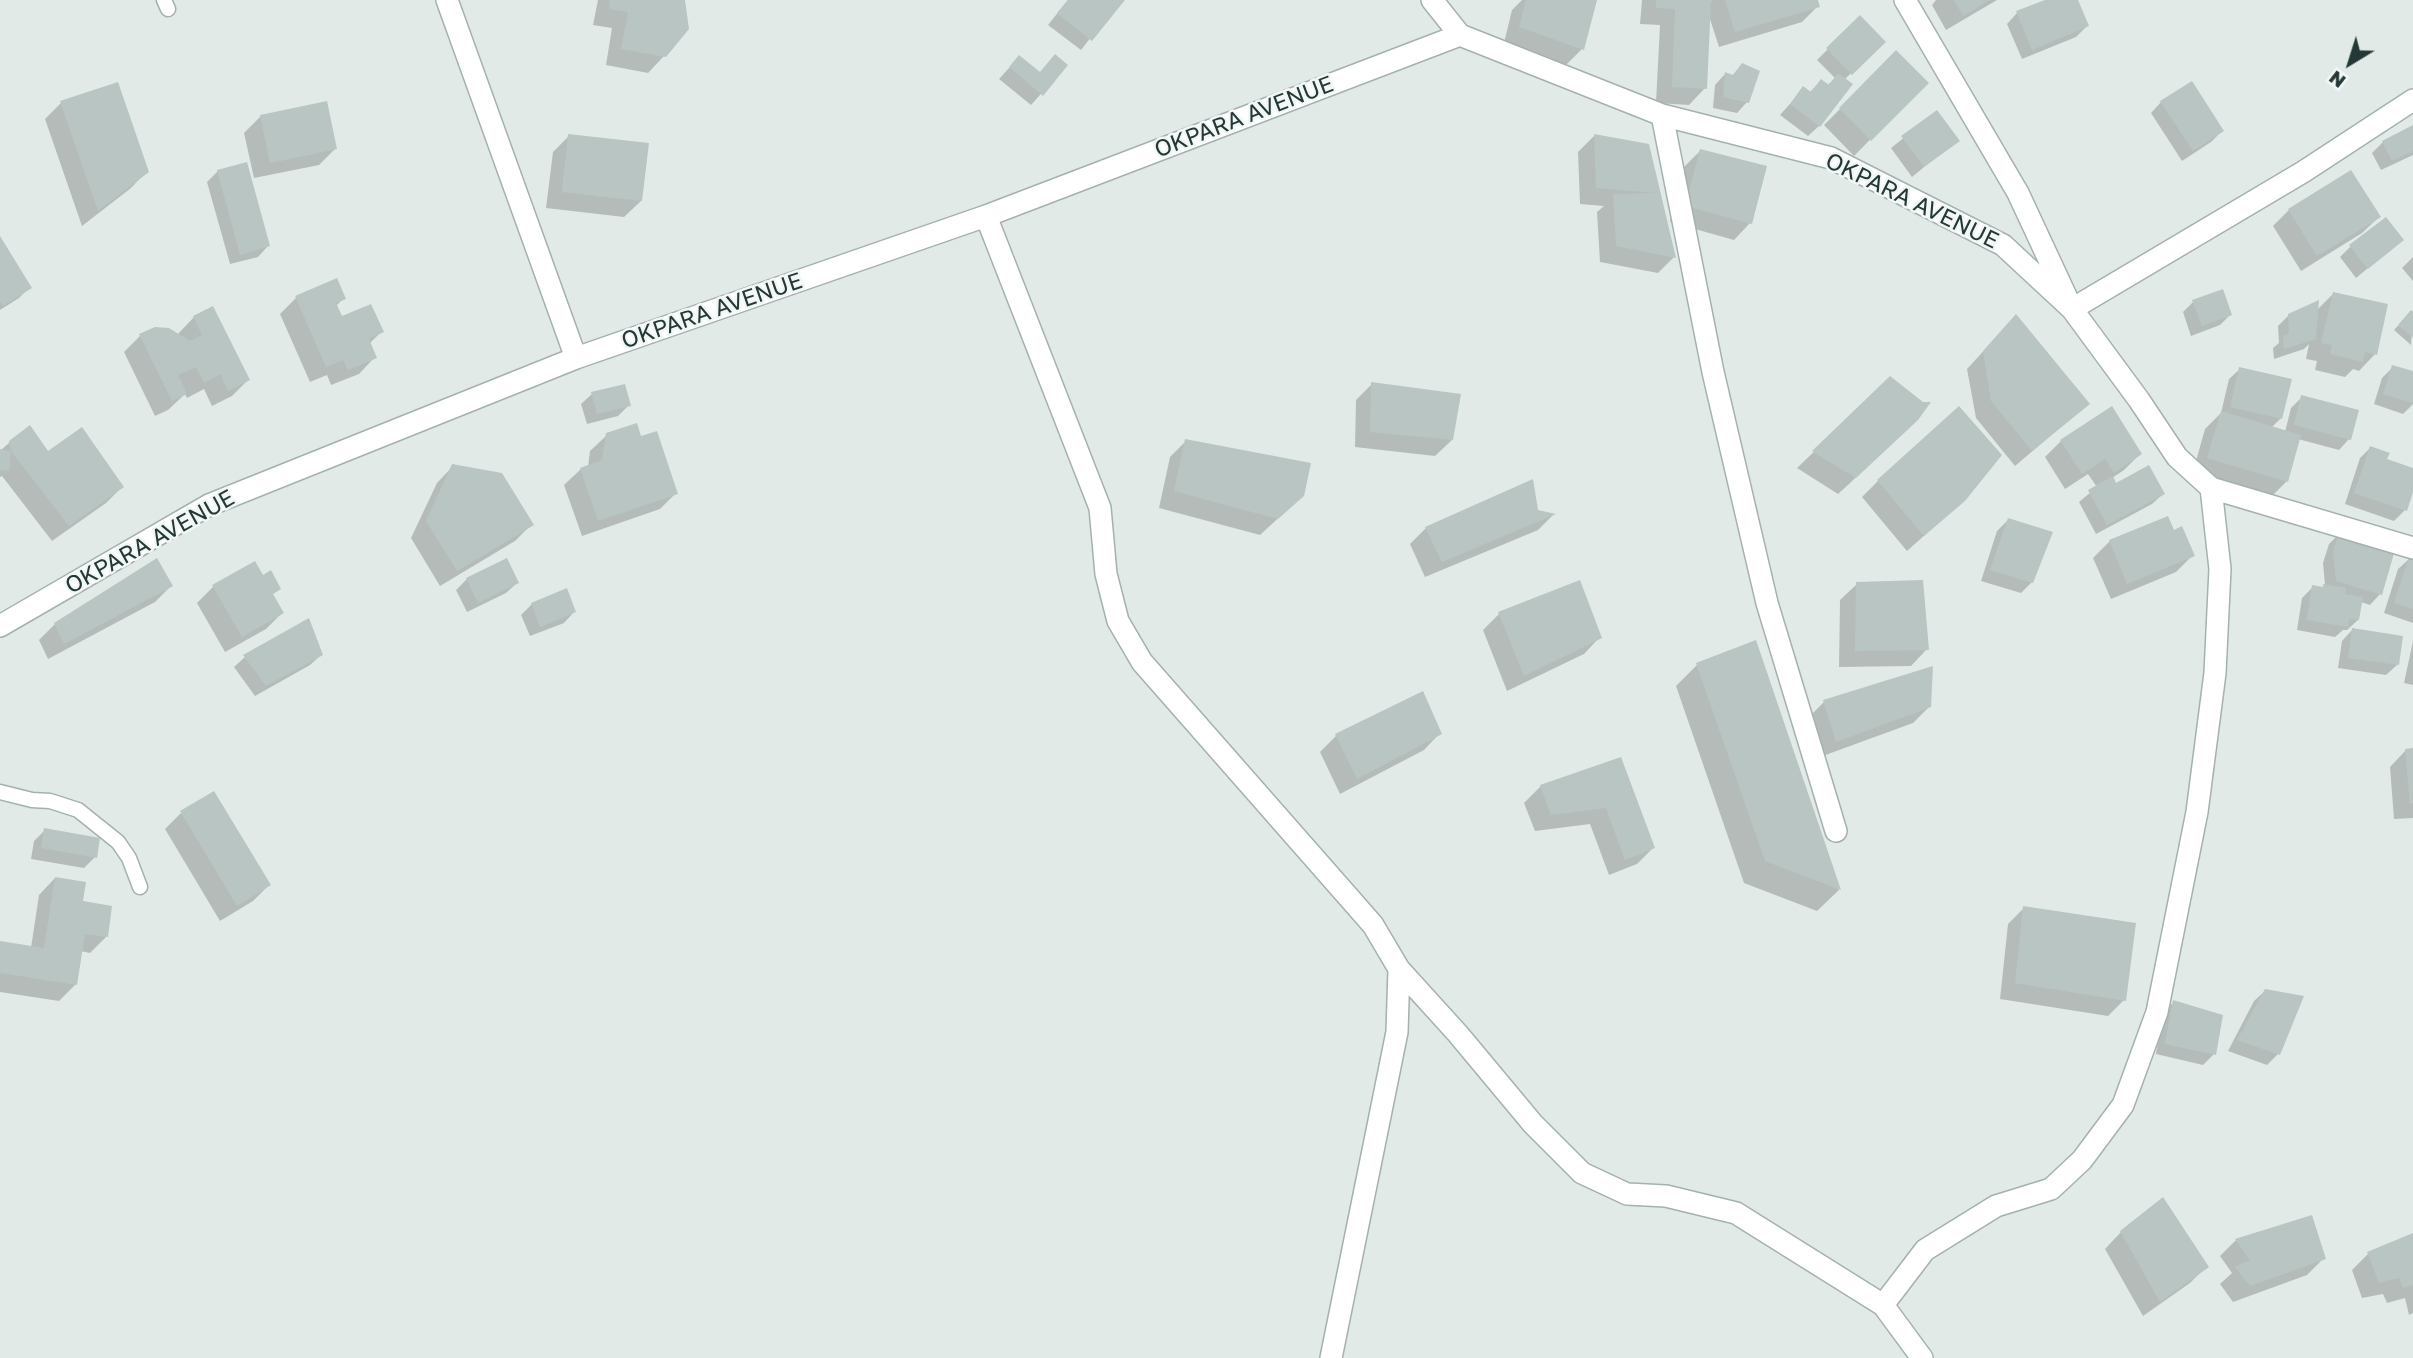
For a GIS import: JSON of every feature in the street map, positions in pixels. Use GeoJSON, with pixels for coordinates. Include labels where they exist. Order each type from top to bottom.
{"type":"FeatureCollection","features":[{"type":"Feature","properties":{"kind":"street"},"geometry":{"type":"LineString","coordinates":[[447,0],[576,358]]}},
{"type":"Feature","properties":{"kind":"street"},"geometry":{"type":"LineString","coordinates":[[1432,0],[1460,35]]}},
{"type":"Feature","properties":{"kind":"street"},"geometry":{"type":"LineString","coordinates":[[1905,0],[2018,193],[2071,309],[2304,172],[2413,100]]}},
{"type":"Feature","properties":{"kind":"street","name":"OKPARA AVENUE"},"geometry":{"type":"LineString","coordinates":[[0,626],[209,505],[576,358],[986,216],[1460,35],[1662,115],[1831,158],[2003,245],[2071,309],[2139,400],[2177,457],[2211,488],[2413,548]]}},
{"type":"Feature","properties":{"kind":"street"},"geometry":{"type":"LineString","coordinates":[[1662,115],[1713,372],[1767,603],[1836,831]]}},
{"type":"Feature","properties":{"kind":"street"},"geometry":{"type":"LineString","coordinates":[[986,216],[1100,508],[1106,574],[1118,621],[1142,662],[1373,925],[1399,969],[1458,1034],[1533,1124],[1582,1173],[1627,1194],[1666,1196],[1736,1213],[1883,1305],[1922,1358]]}},
{"type":"Feature","properties":{"kind":"street"},"geometry":{"type":"LineString","coordinates":[[1883,1305],[1925,1250],[1996,1206],[2051,1189],[2082,1160],[2123,1105],[2157,1012],[2197,812],[2214,673],[2220,569],[2211,488]]}},
{"type":"Feature","properties":{"kind":"street"},"geometry":{"type":"LineString","coordinates":[[1331,1358],[1397,1032],[1399,969]]}},
{"type":"Feature","properties":{"kind":"lane"},"geometry":{"type":"LineString","coordinates":[[0,792],[32,800],[50,801],[78,810],[118,842],[129,858],[140,887]]}},
{"type":"Feature","properties":{"kind":"building"},"geometry":{"type":"Polygon","coordinates":[[[610,0],[685,0],[689,29],[666,57],[621,49],[628,12],[609,9],[610,0]]]}},
{"type":"Feature","properties":{"kind":"building"},"geometry":{"type":"Polygon","coordinates":[[[1068,0],[1125,0],[1092,41],[1057,13],[1068,0]]]}},
{"type":"Feature","properties":{"kind":"building"},"geometry":{"type":"Polygon","coordinates":[[[1526,0],[1597,0],[1584,50],[1519,27],[1526,0]]]}},
{"type":"Feature","properties":{"kind":"building"},"geometry":{"type":"Polygon","coordinates":[[[1656,0],[1711,0],[1707,89],[1672,87],[1675,9],[1656,8],[1656,0]]]}},
{"type":"Feature","properties":{"kind":"building"},"geometry":{"type":"Polygon","coordinates":[[[1725,0],[1818,0],[1820,7],[1735,32],[1725,0]]]}},
{"type":"Feature","properties":{"kind":"building"},"geometry":{"type":"Polygon","coordinates":[[[1954,0],[1990,0],[1963,16],[1954,0]]]}},
{"type":"Feature","properties":{"kind":"building"},"geometry":{"type":"Polygon","coordinates":[[[2045,0],[2078,0],[2089,26],[2032,50],[2016,11],[2045,0]]]}},
{"type":"Feature","properties":{"kind":"building"},"geometry":{"type":"Polygon","coordinates":[[[1860,15],[1886,42],[1852,75],[1826,48],[1860,15]]]}},
{"type":"Feature","properties":{"kind":"building"},"geometry":{"type":"Polygon","coordinates":[[[1896,50],[1929,83],[1871,141],[1839,108],[1896,50]]]}},
{"type":"Feature","properties":{"kind":"building"},"geometry":{"type":"Polygon","coordinates":[[[1055,54],[1068,65],[1043,96],[1009,67],[1019,55],[1040,72],[1055,54]]]}},
{"type":"Feature","properties":{"kind":"building"},"geometry":{"type":"Polygon","coordinates":[[[1742,63],[1760,71],[1749,103],[1723,97],[1725,72],[1733,75],[1742,63]]]}},
{"type":"Feature","properties":{"kind":"building"},"geometry":{"type":"Polygon","coordinates":[[[1838,73],[1853,84],[1820,127],[1790,104],[1803,86],[1811,92],[1821,79],[1829,85],[1838,73]]]}},
{"type":"Feature","properties":{"kind":"building"},"geometry":{"type":"Polygon","coordinates":[[[2192,81],[2224,131],[2193,151],[2160,101],[2192,81]]]}},
{"type":"Feature","properties":{"kind":"building"},"geometry":{"type":"Polygon","coordinates":[[[118,82],[149,172],[98,211],[60,101],[118,82]]]}},
{"type":"Feature","properties":{"kind":"building"},"geometry":{"type":"Polygon","coordinates":[[[327,101],[337,149],[270,163],[260,115],[327,101]]]}},
{"type":"Feature","properties":{"kind":"building"},"geometry":{"type":"Polygon","coordinates":[[[1937,110],[1960,141],[1924,167],[1901,136],[1937,110]]]}},
{"type":"Feature","properties":{"kind":"building"},"geometry":{"type":"Polygon","coordinates":[[[2413,125],[2413,151],[2392,161],[2382,141],[2413,125]]]}},
{"type":"Feature","properties":{"kind":"building"},"geometry":{"type":"Polygon","coordinates":[[[568,134],[649,143],[642,201],[562,192],[568,134]]]}},
{"type":"Feature","properties":{"kind":"building"},"geometry":{"type":"Polygon","coordinates":[[[1594,134],[1649,144],[1676,258],[1616,246],[1613,194],[1657,193],[1596,188],[1594,134]]]}},
{"type":"Feature","properties":{"kind":"building"},"geometry":{"type":"Polygon","coordinates":[[[1700,149],[1767,166],[1752,224],[1685,206],[1700,149]]]}},
{"type":"Feature","properties":{"kind":"building"},"geometry":{"type":"Polygon","coordinates":[[[247,162],[270,246],[240,255],[217,170],[247,162]]]}},
{"type":"Feature","properties":{"kind":"building"},"geometry":{"type":"Polygon","coordinates":[[[2351,170],[2381,217],[2317,256],[2288,209],[2351,170]]]}},
{"type":"Feature","properties":{"kind":"building"},"geometry":{"type":"Polygon","coordinates":[[[2386,217],[2404,240],[2368,269],[2349,245],[2386,217]]]}},
{"type":"Feature","properties":{"kind":"building"},"geometry":{"type":"Polygon","coordinates":[[[0,236],[32,288],[3,306],[0,301],[0,236]]]}},
{"type":"Feature","properties":{"kind":"building"},"geometry":{"type":"Polygon","coordinates":[[[337,278],[346,299],[336,303],[342,316],[371,304],[384,332],[369,339],[377,358],[348,370],[343,360],[326,367],[295,296],[337,278]]]}},
{"type":"Feature","properties":{"kind":"building"},"geometry":{"type":"Polygon","coordinates":[[[2223,289],[2232,315],[2202,326],[2192,300],[2223,289]]]}},
{"type":"Feature","properties":{"kind":"building"},"geometry":{"type":"Polygon","coordinates":[[[2333,292],[2388,304],[2377,355],[2365,352],[2363,362],[2330,354],[2332,345],[2321,343],[2333,292]]]}},
{"type":"Feature","properties":{"kind":"building"},"geometry":{"type":"Polygon","coordinates":[[[2319,300],[2316,339],[2284,349],[2283,336],[2289,333],[2288,314],[2319,300]]]}},
{"type":"Feature","properties":{"kind":"building"},"geometry":{"type":"Polygon","coordinates":[[[213,306],[250,380],[228,391],[220,374],[204,383],[196,367],[178,375],[187,394],[172,401],[139,334],[155,327],[169,328],[190,341],[202,335],[193,316],[213,306]]]}},
{"type":"Feature","properties":{"kind":"building"},"geometry":{"type":"Polygon","coordinates":[[[2411,310],[2413,312],[2413,338],[2398,325],[2411,310]]]}},
{"type":"Feature","properties":{"kind":"building"},"geometry":{"type":"Polygon","coordinates":[[[2016,314],[2090,404],[2032,451],[1991,401],[1983,351],[2016,314]]]}},
{"type":"Feature","properties":{"kind":"building"},"geometry":{"type":"Polygon","coordinates":[[[2392,365],[2413,371],[2413,403],[2383,394],[2392,365]]]}},
{"type":"Feature","properties":{"kind":"building"},"geometry":{"type":"Polygon","coordinates":[[[2239,367],[2292,379],[2282,419],[2230,407],[2239,367]]]}},
{"type":"Feature","properties":{"kind":"building"},"geometry":{"type":"Polygon","coordinates":[[[1890,376],[1923,402],[1931,402],[1918,420],[1856,478],[1812,451],[1890,376]]]}},
{"type":"Feature","properties":{"kind":"building"},"geometry":{"type":"Polygon","coordinates":[[[1371,382],[1461,394],[1453,440],[1370,432],[1371,382]]]}},
{"type":"Feature","properties":{"kind":"building"},"geometry":{"type":"Polygon","coordinates":[[[625,384],[631,406],[597,414],[591,392],[625,384]]]}},
{"type":"Feature","properties":{"kind":"building"},"geometry":{"type":"Polygon","coordinates":[[[2301,395],[2359,410],[2351,440],[2294,425],[2301,395]]]}},
{"type":"Feature","properties":{"kind":"building"},"geometry":{"type":"Polygon","coordinates":[[[1959,406],[2002,455],[1965,501],[1924,536],[1877,480],[1959,406]]]}},
{"type":"Feature","properties":{"kind":"building"},"geometry":{"type":"Polygon","coordinates":[[[2112,406],[2142,454],[2114,473],[2105,459],[2082,474],[2060,440],[2112,406]]]}},
{"type":"Feature","properties":{"kind":"building"},"geometry":{"type":"Polygon","coordinates":[[[2221,411],[2301,435],[2288,482],[2207,458],[2221,411]]]}},
{"type":"Feature","properties":{"kind":"building"},"geometry":{"type":"Polygon","coordinates":[[[637,423],[641,436],[657,431],[678,494],[598,521],[580,468],[602,460],[606,433],[637,423]]]}},
{"type":"Feature","properties":{"kind":"building"},"geometry":{"type":"Polygon","coordinates":[[[30,425],[48,451],[82,427],[124,487],[69,526],[11,451],[9,441],[30,425]]]}},
{"type":"Feature","properties":{"kind":"building"},"geometry":{"type":"Polygon","coordinates":[[[1185,439],[1311,463],[1304,496],[1278,519],[1174,491],[1185,439]]]}},
{"type":"Feature","properties":{"kind":"building"},"geometry":{"type":"Polygon","coordinates":[[[2370,446],[2390,453],[2387,459],[2413,468],[2413,492],[2407,511],[2354,493],[2370,446]]]}},
{"type":"Feature","properties":{"kind":"building"},"geometry":{"type":"Polygon","coordinates":[[[0,449],[11,451],[9,471],[0,470],[0,449]]]}},
{"type":"Feature","properties":{"kind":"building"},"geometry":{"type":"Polygon","coordinates":[[[452,464],[502,473],[534,525],[457,571],[426,521],[452,464]]]}},
{"type":"Feature","properties":{"kind":"building"},"geometry":{"type":"Polygon","coordinates":[[[2149,465],[2165,494],[2107,525],[2088,490],[2113,476],[2116,483],[2149,465]]]}},
{"type":"Feature","properties":{"kind":"building"},"geometry":{"type":"Polygon","coordinates":[[[1533,479],[1538,510],[1556,514],[1442,562],[1425,527],[1533,479]]]}},
{"type":"Feature","properties":{"kind":"building"},"geometry":{"type":"Polygon","coordinates":[[[2168,516],[2174,530],[2182,526],[2195,556],[2127,584],[2109,540],[2168,516]]]}},
{"type":"Feature","properties":{"kind":"building"},"geometry":{"type":"Polygon","coordinates":[[[2008,518],[2053,532],[2033,583],[1990,570],[2008,518]]]}},
{"type":"Feature","properties":{"kind":"building"},"geometry":{"type":"Polygon","coordinates":[[[2339,531],[2395,550],[2382,595],[2336,581],[2333,552],[2339,531]]]}},
{"type":"Feature","properties":{"kind":"building"},"geometry":{"type":"Polygon","coordinates":[[[2409,557],[2413,558],[2413,609],[2394,603],[2409,557]]]}},
{"type":"Feature","properties":{"kind":"building"},"geometry":{"type":"Polygon","coordinates":[[[157,558],[173,586],[64,644],[54,623],[157,558]]]}},
{"type":"Feature","properties":{"kind":"building"},"geometry":{"type":"Polygon","coordinates":[[[507,558],[519,583],[478,603],[466,578],[507,558]]]}},
{"type":"Feature","properties":{"kind":"building"},"geometry":{"type":"Polygon","coordinates":[[[255,561],[263,575],[271,570],[281,589],[273,594],[284,613],[242,637],[212,585],[255,561]]]}},
{"type":"Feature","properties":{"kind":"building"},"geometry":{"type":"Polygon","coordinates":[[[1580,580],[1602,638],[1524,676],[1498,612],[1580,580]]]}},
{"type":"Feature","properties":{"kind":"building"},"geometry":{"type":"Polygon","coordinates":[[[1923,580],[1929,650],[1855,651],[1856,582],[1923,580]]]}},
{"type":"Feature","properties":{"kind":"building"},"geometry":{"type":"Polygon","coordinates":[[[2323,584],[2346,588],[2345,594],[2363,597],[2359,620],[2349,619],[2348,627],[2307,620],[2312,585],[2323,587],[2323,584]]]}},
{"type":"Feature","properties":{"kind":"building"},"geometry":{"type":"Polygon","coordinates":[[[567,588],[576,612],[540,627],[531,603],[567,588]]]}},
{"type":"Feature","properties":{"kind":"building"},"geometry":{"type":"Polygon","coordinates":[[[309,618],[323,655],[266,686],[243,655],[309,618]]]}},
{"type":"Feature","properties":{"kind":"building"},"geometry":{"type":"Polygon","coordinates":[[[2352,628],[2403,636],[2399,665],[2348,658],[2352,628]]]}},
{"type":"Feature","properties":{"kind":"building"},"geometry":{"type":"Polygon","coordinates":[[[1756,640],[1841,890],[1765,861],[1696,663],[1756,640]]]}},
{"type":"Feature","properties":{"kind":"building"},"geometry":{"type":"Polygon","coordinates":[[[1933,666],[1931,707],[1836,742],[1823,700],[1933,666]]]}},
{"type":"Feature","properties":{"kind":"building"},"geometry":{"type":"Polygon","coordinates":[[[1423,691],[1442,734],[1357,779],[1335,734],[1423,691]]]}},
{"type":"Feature","properties":{"kind":"building"},"geometry":{"type":"Polygon","coordinates":[[[2413,748],[2413,803],[2410,804],[2405,749],[2413,748]]]}},
{"type":"Feature","properties":{"kind":"building"},"geometry":{"type":"Polygon","coordinates":[[[1621,757],[1655,848],[1625,860],[1606,808],[1551,815],[1540,785],[1621,757]]]}},
{"type":"Feature","properties":{"kind":"building"},"geometry":{"type":"Polygon","coordinates":[[[214,791],[271,885],[237,906],[180,811],[214,791]]]}},
{"type":"Feature","properties":{"kind":"building"},"geometry":{"type":"Polygon","coordinates":[[[44,828],[100,838],[97,858],[41,848],[44,828]]]}},
{"type":"Feature","properties":{"kind":"building"},"geometry":{"type":"Polygon","coordinates":[[[55,877],[86,882],[83,901],[112,906],[108,937],[85,934],[77,985],[0,973],[0,941],[44,948],[55,877]]]}},
{"type":"Feature","properties":{"kind":"building"},"geometry":{"type":"Polygon","coordinates":[[[2023,906],[2136,923],[2126,1001],[2015,983],[2023,906]]]}},
{"type":"Feature","properties":{"kind":"building"},"geometry":{"type":"Polygon","coordinates":[[[2265,989],[2304,996],[2280,1055],[2237,1040],[2265,989]]]}},
{"type":"Feature","properties":{"kind":"building"},"geometry":{"type":"Polygon","coordinates":[[[2173,1000],[2223,1015],[2216,1055],[2165,1044],[2173,1000]]]}},
{"type":"Feature","properties":{"kind":"building"},"geometry":{"type":"Polygon","coordinates":[[[2163,1197],[2209,1267],[2160,1302],[2120,1231],[2163,1197]]]}},
{"type":"Feature","properties":{"kind":"building"},"geometry":{"type":"Polygon","coordinates":[[[2312,1215],[2326,1259],[2250,1286],[2235,1267],[2250,1260],[2235,1239],[2312,1215]]]}},
{"type":"Feature","properties":{"kind":"building"},"geometry":{"type":"Polygon","coordinates":[[[2413,1233],[2413,1285],[2403,1288],[2399,1278],[2379,1283],[2367,1252],[2413,1233]]]}}]}
